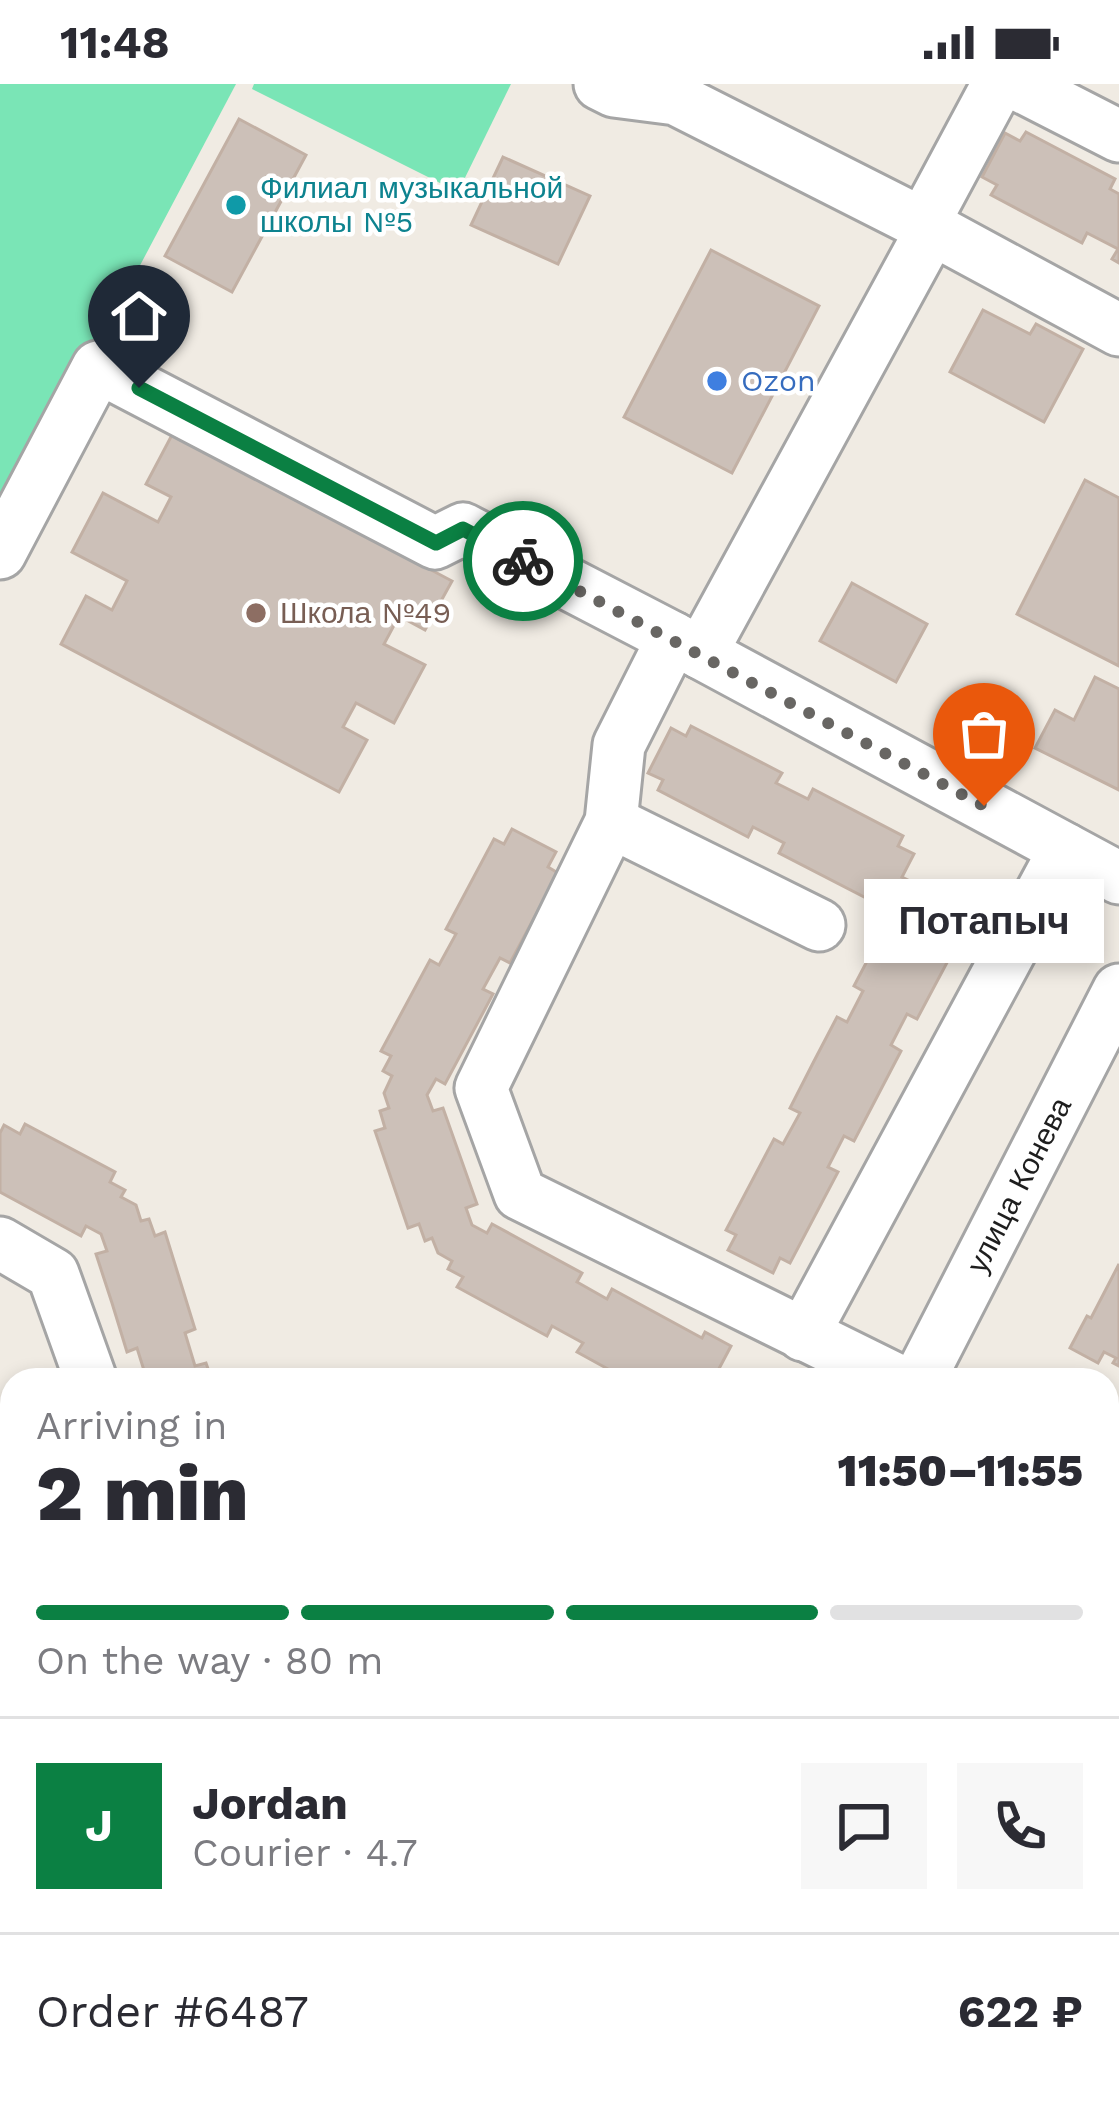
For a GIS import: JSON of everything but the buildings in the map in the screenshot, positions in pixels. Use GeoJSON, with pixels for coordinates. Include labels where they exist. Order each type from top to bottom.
{"type":"FeatureCollection","features":[{"type":"Feature","properties":{"kind":"street"},"geometry":{"type":"LineString","coordinates":[[600,84],[614,91],[676,99],[928,226],[1119,330]]}},
{"type":"Feature","properties":{"kind":"street"},"geometry":{"type":"LineString","coordinates":[[872,1368],[520,1194],[481,1088],[611,822],[619,745],[687,646],[928,226],[998,84]]}},
{"type":"Feature","properties":{"kind":"street"},"geometry":{"type":"LineString","coordinates":[[1017,84],[1119,136]]}},
{"type":"Feature","properties":{"kind":"street"},"geometry":{"type":"LineString","coordinates":[[0,553],[98,367],[436,543],[463,529],[1119,878]]}},
{"type":"Feature","properties":{"kind":"street"},"geometry":{"type":"LineString","coordinates":[[611,822],[819,925]]}},
{"type":"Feature","properties":{"kind":"street"},"geometry":{"type":"LineString","coordinates":[[803,1335],[1065,849]]}},
{"type":"Feature","properties":{"kind":"street","name":"улица Конева"},"geometry":{"type":"LineString","coordinates":[[925,1368],[1119,990]]}},
{"type":"Feature","properties":{"kind":"street"},"geometry":{"type":"LineString","coordinates":[[0,1243],[53,1274],[87,1368]]}},
{"type":"Feature","properties":{"kind":"green space"},"geometry":{"type":"Polygon","coordinates":[[[0,84],[236,84],[0,530],[0,84]]]}},
{"type":"Feature","properties":{"kind":"green space"},"geometry":{"type":"Polygon","coordinates":[[[254,84],[511,84],[458,192],[252,89],[254,84]]]}},
{"type":"Feature","properties":{"kind":"way so far"},"geometry":{"type":"LineString","coordinates":[[523,561],[984,806]]}},
{"type":"Feature","properties":{"kind":"place","name":"Филиал музыкальной школы №5"},"geometry":{"type":"Point","coordinates":[236,205]}},
{"type":"Feature","properties":{"kind":"place","name":"Ozon"},"geometry":{"type":"Point","coordinates":[717,381]}},
{"type":"Feature","properties":{"kind":"place","name":"Школа №49"},"geometry":{"type":"Point","coordinates":[256,613]}},
{"type":"Feature","properties":{"kind":"place","name":"Потапыч"},"geometry":{"type":"Point","coordinates":[984,806]}},
{"type":"Feature","properties":{"kind":"route"},"geometry":{"type":"LineString","coordinates":[[139,388],[436,543],[463,529],[523,561]]}}]}
